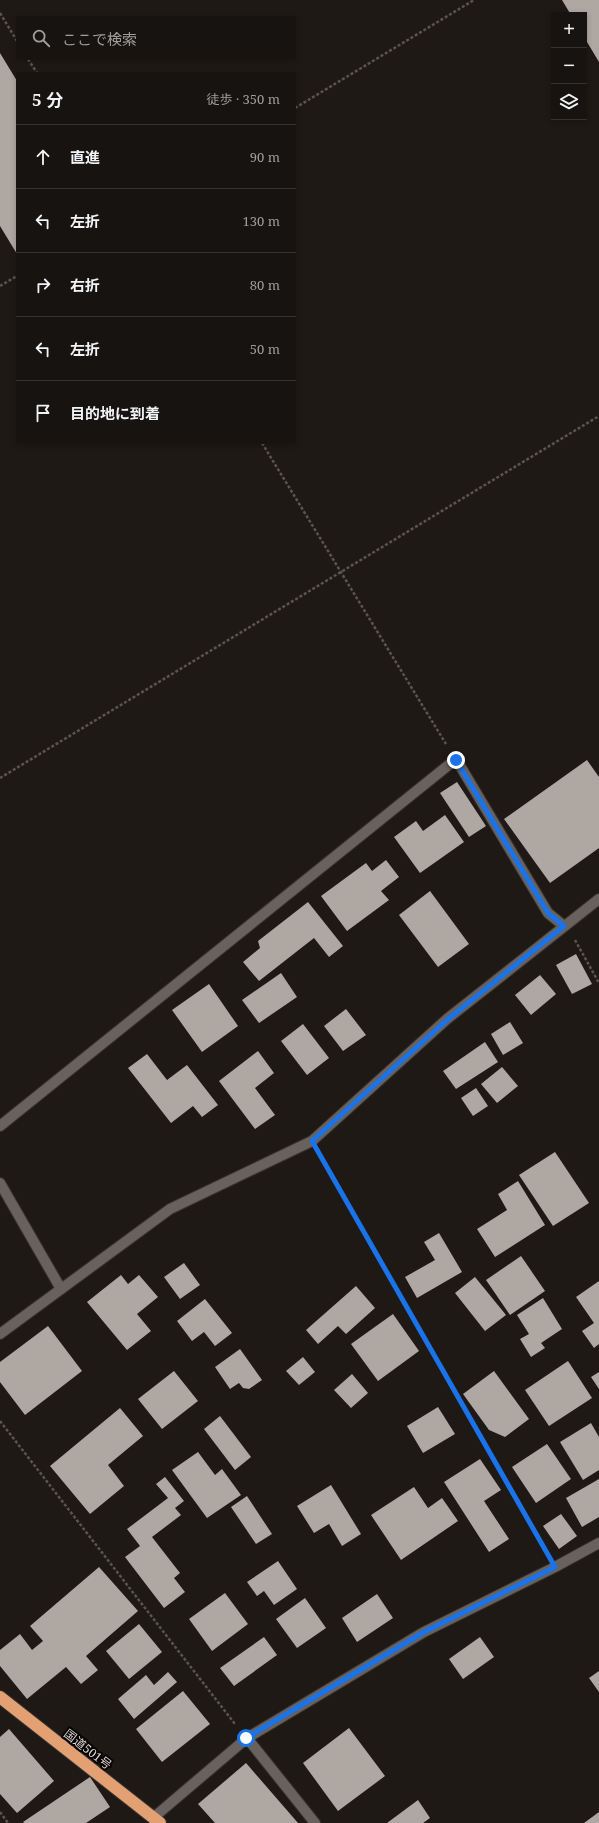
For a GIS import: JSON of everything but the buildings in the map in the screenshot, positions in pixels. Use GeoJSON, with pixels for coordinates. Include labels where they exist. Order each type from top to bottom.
{"type":"FeatureCollection","features":[{"type":"Feature","properties":{"kind":"highway","name":"国道501号"},"geometry":{"type":"LineString","coordinates":[[0,1697],[156,1821]]}},
{"type":"Feature","properties":{"kind":"street"},"geometry":{"type":"LineString","coordinates":[[0,1126],[456,760],[548,913],[564,926]]}},
{"type":"Feature","properties":{"kind":"street"},"geometry":{"type":"LineString","coordinates":[[0,1334],[170,1209],[312,1141],[447,1020],[564,926],[599,900]]}},
{"type":"Feature","properties":{"kind":"street"},"geometry":{"type":"LineString","coordinates":[[0,1183],[60,1289]]}},
{"type":"Feature","properties":{"kind":"street"},"geometry":{"type":"LineString","coordinates":[[156,1821],[246,1738],[424,1632],[555,1567],[599,1543]]}},
{"type":"Feature","properties":{"kind":"street"},"geometry":{"type":"LineString","coordinates":[[246,1738],[315,1823]]}},
{"type":"Feature","properties":{"kind":"path"},"geometry":{"type":"LineString","coordinates":[[296,107],[474,0]]}},
{"type":"Feature","properties":{"kind":"path"},"geometry":{"type":"LineString","coordinates":[[0,13],[16,39]]}},
{"type":"Feature","properties":{"kind":"path"},"geometry":{"type":"LineString","coordinates":[[29,60],[36,72]]}},
{"type":"Feature","properties":{"kind":"path"},"geometry":{"type":"LineString","coordinates":[[0,286],[16,277]]}},
{"type":"Feature","properties":{"kind":"path"},"geometry":{"type":"LineString","coordinates":[[0,778],[599,416]]}},
{"type":"Feature","properties":{"kind":"path"},"geometry":{"type":"LineString","coordinates":[[263,444],[456,760]]}},
{"type":"Feature","properties":{"kind":"path"},"geometry":{"type":"LineString","coordinates":[[564,926],[577,942],[599,983]]}},
{"type":"Feature","properties":{"kind":"path"},"geometry":{"type":"LineString","coordinates":[[312,1141],[555,1567]]}},
{"type":"Feature","properties":{"kind":"path"},"geometry":{"type":"LineString","coordinates":[[0,1421],[246,1738]]}},
{"type":"Feature","properties":{"kind":"path"},"geometry":{"type":"LineString","coordinates":[[0,1812],[8,1823]]}},
{"type":"Feature","properties":{"kind":"route"},"geometry":{"type":"LineString","coordinates":[[246,1738],[424,1632],[555,1567],[312,1141],[447,1020],[564,926],[548,913],[456,760]]}}]}
